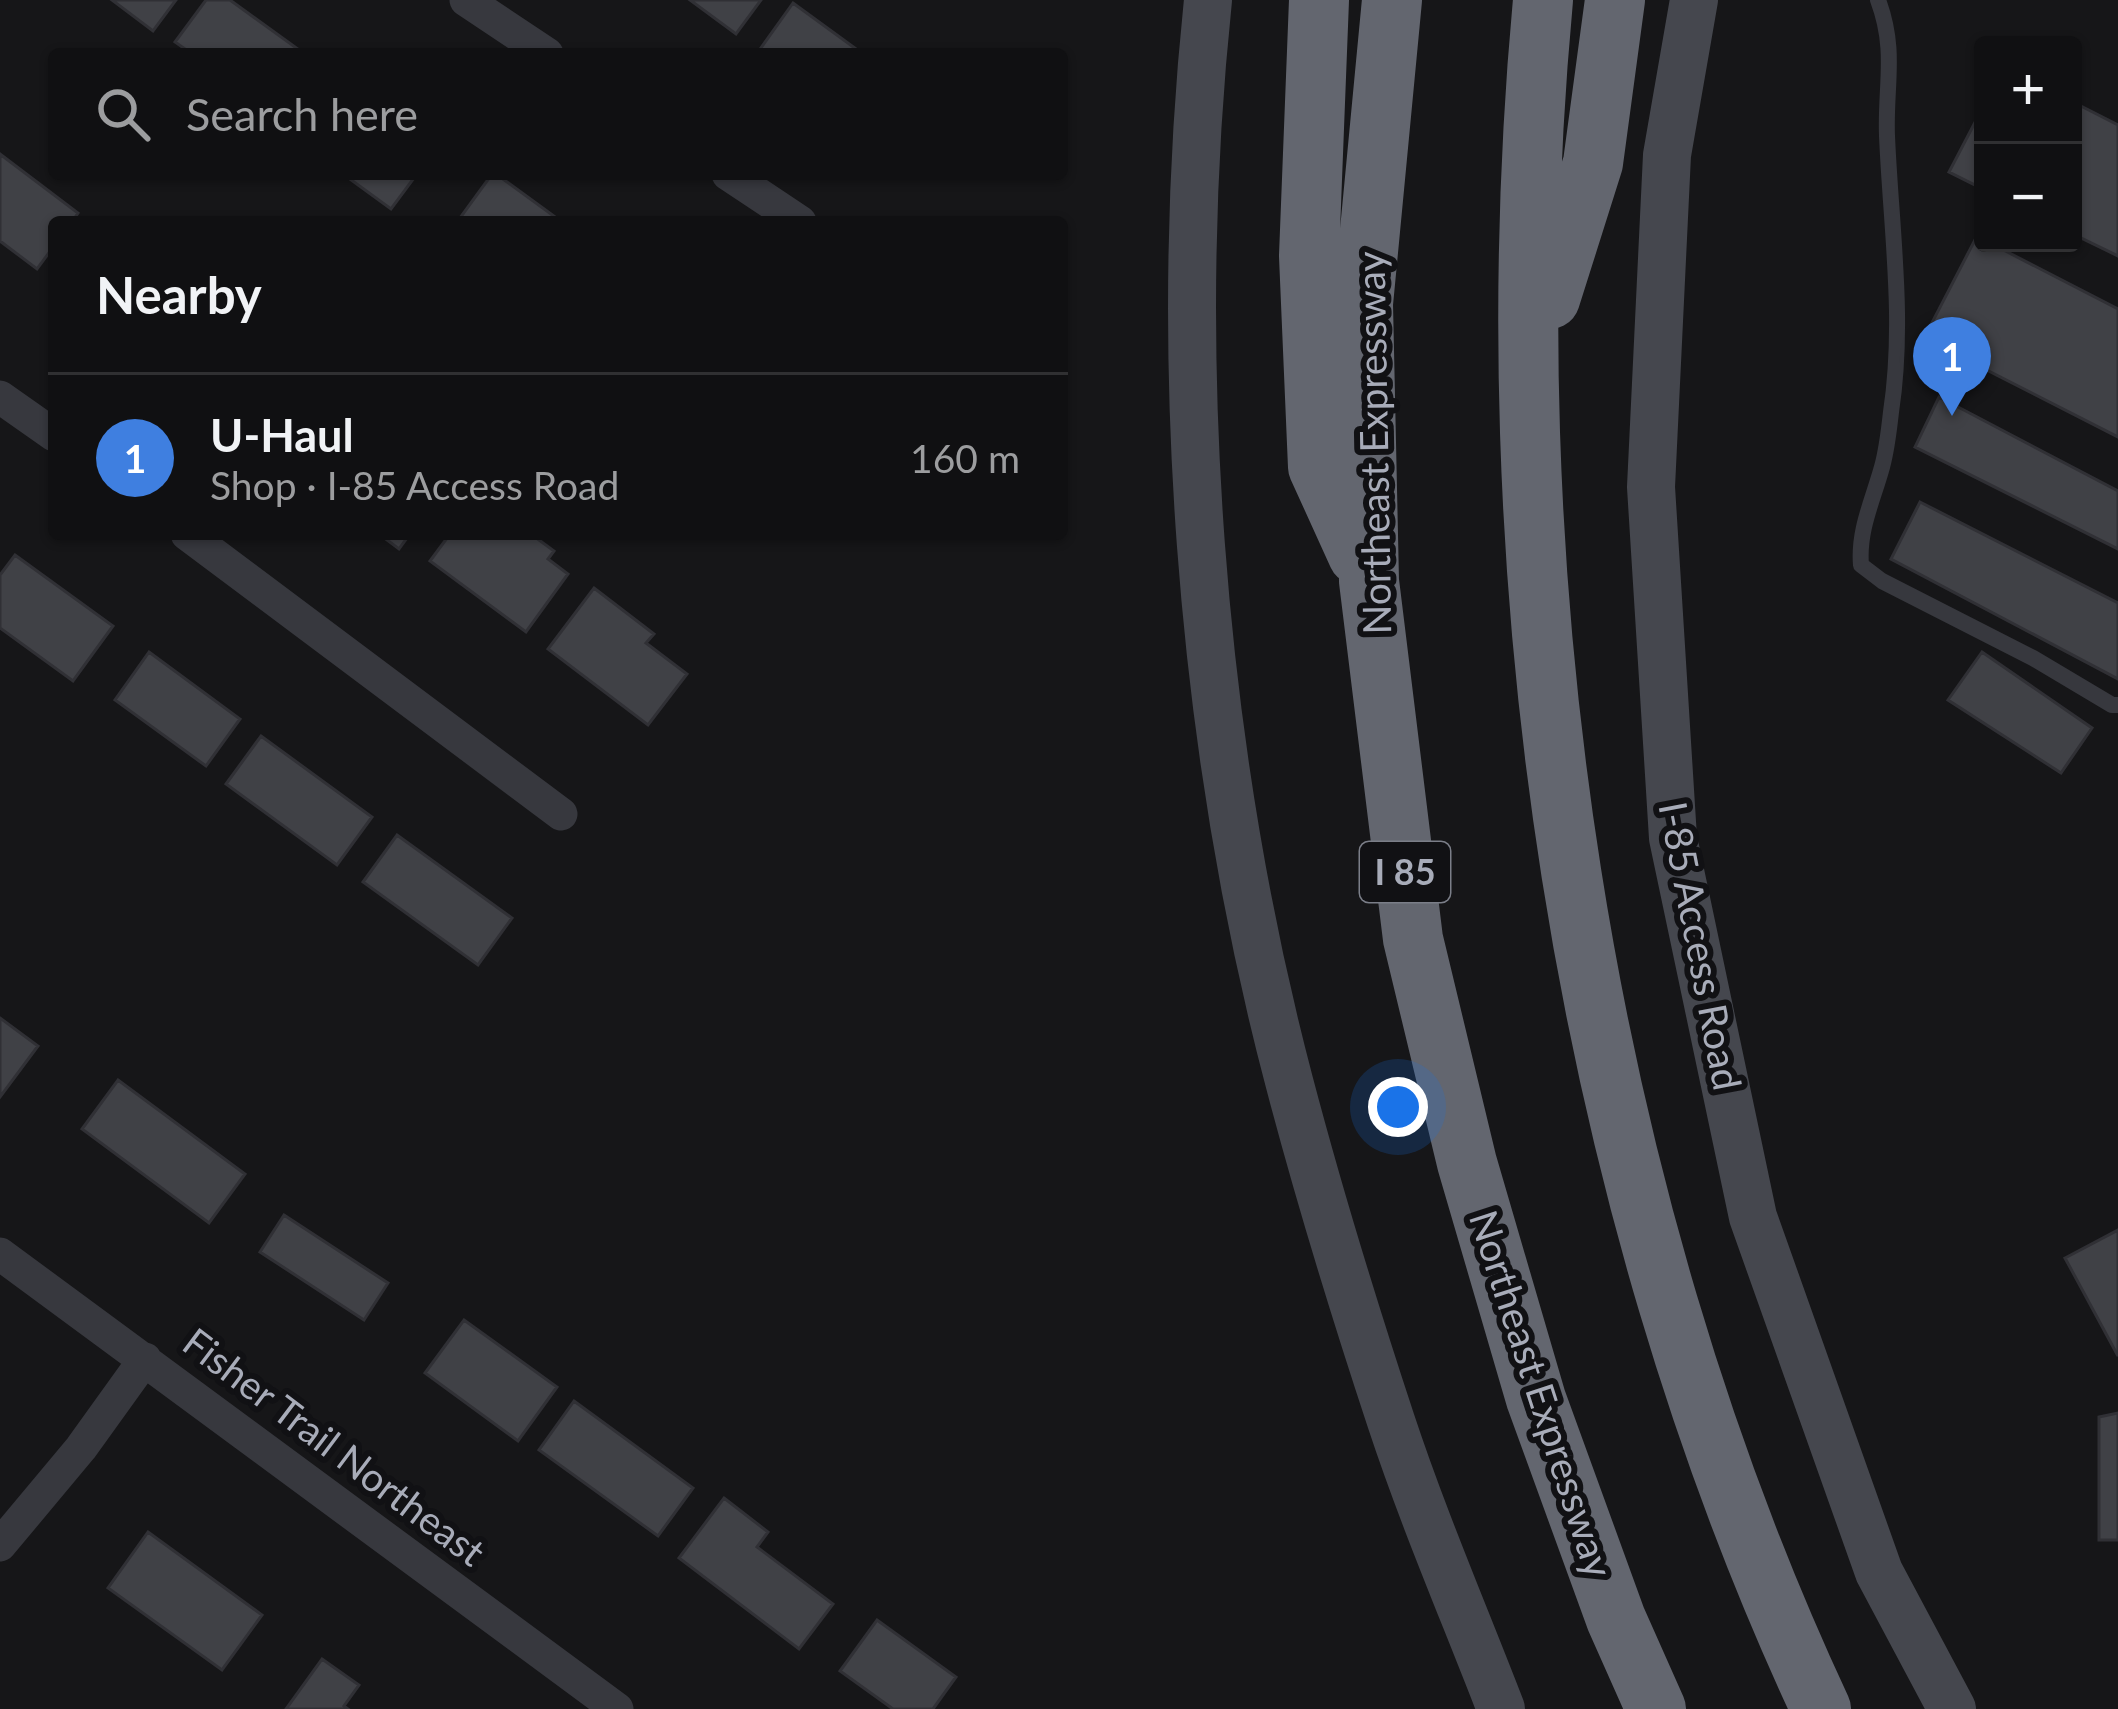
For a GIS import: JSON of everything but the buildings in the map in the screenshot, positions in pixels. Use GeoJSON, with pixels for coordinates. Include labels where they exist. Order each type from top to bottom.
{"type":"FeatureCollection","features":[{"type":"Feature","properties":{"kind":"highway"},"geometry":{"type":"LineString","coordinates":[[1319,0],[1309,256],[1318,467],[1369,581]]}},
{"type":"Feature","properties":{"kind":"highway","name":"Northeast Expressway"},"geometry":{"type":"LineString","coordinates":[[1392,0],[1363,304],[1369,581],[1413,939],[1467,1163],[1536,1399],[1616,1619],[1656,1709]]}},
{"type":"Feature","properties":{"kind":"highway"},"geometry":{"type":"LineString","coordinates":[[1543,0],[1536,80],[1528,367],[1538,588],[1561,801],[1596,1002],[1634,1178],[1708,1431],[1774,1609],[1821,1709]]}},
{"type":"Feature","properties":{"kind":"highway"},"geometry":{"type":"LineString","coordinates":[[1528,367],[1593,163],[1615,0]]}},
{"type":"Feature","properties":{"kind":"main road"},"geometry":{"type":"LineString","coordinates":[[1208,0],[1194,215],[1194,418],[1216,676],[1247,885],[1288,1080],[1391,1423],[1501,1709]]}},
{"type":"Feature","properties":{"kind":"main road","name":"I-85 Access Road"},"geometry":{"type":"LineString","coordinates":[[1694,0],[1667,154],[1651,487],[1673,838],[1753,1217],[1879,1572],[1952,1709]]}},
{"type":"Feature","properties":{"kind":"street"},"geometry":{"type":"LineString","coordinates":[[466,0],[538,48]]}},
{"type":"Feature","properties":{"kind":"street"},"geometry":{"type":"LineString","coordinates":[[737,180],[791,216]]}},
{"type":"Feature","properties":{"kind":"street"},"geometry":{"type":"LineString","coordinates":[[0,397],[48,431]]}},
{"type":"Feature","properties":{"kind":"street"},"geometry":{"type":"LineString","coordinates":[[195,540],[561,814]]}},
{"type":"Feature","properties":{"kind":"street","name":"Fisher Trail Northeast"},"geometry":{"type":"LineString","coordinates":[[0,1254],[617,1709]]}},
{"type":"Feature","properties":{"kind":"street"},"geometry":{"type":"LineString","coordinates":[[0,1545],[81,1448],[145,1359]]}},
{"type":"Feature","properties":{"kind":"lane"},"geometry":{"type":"LineString","coordinates":[[1878,0],[1888,27],[1892,62],[1887,132],[1897,240],[1898,369],[1884,460],[1859,542],[1861,565],[1882,581],[2118,705]]}},
{"type":"Feature","properties":{"kind":"place","name":"U-Haul"},"geometry":{"type":"Point","coordinates":[1952,416]}}]}
